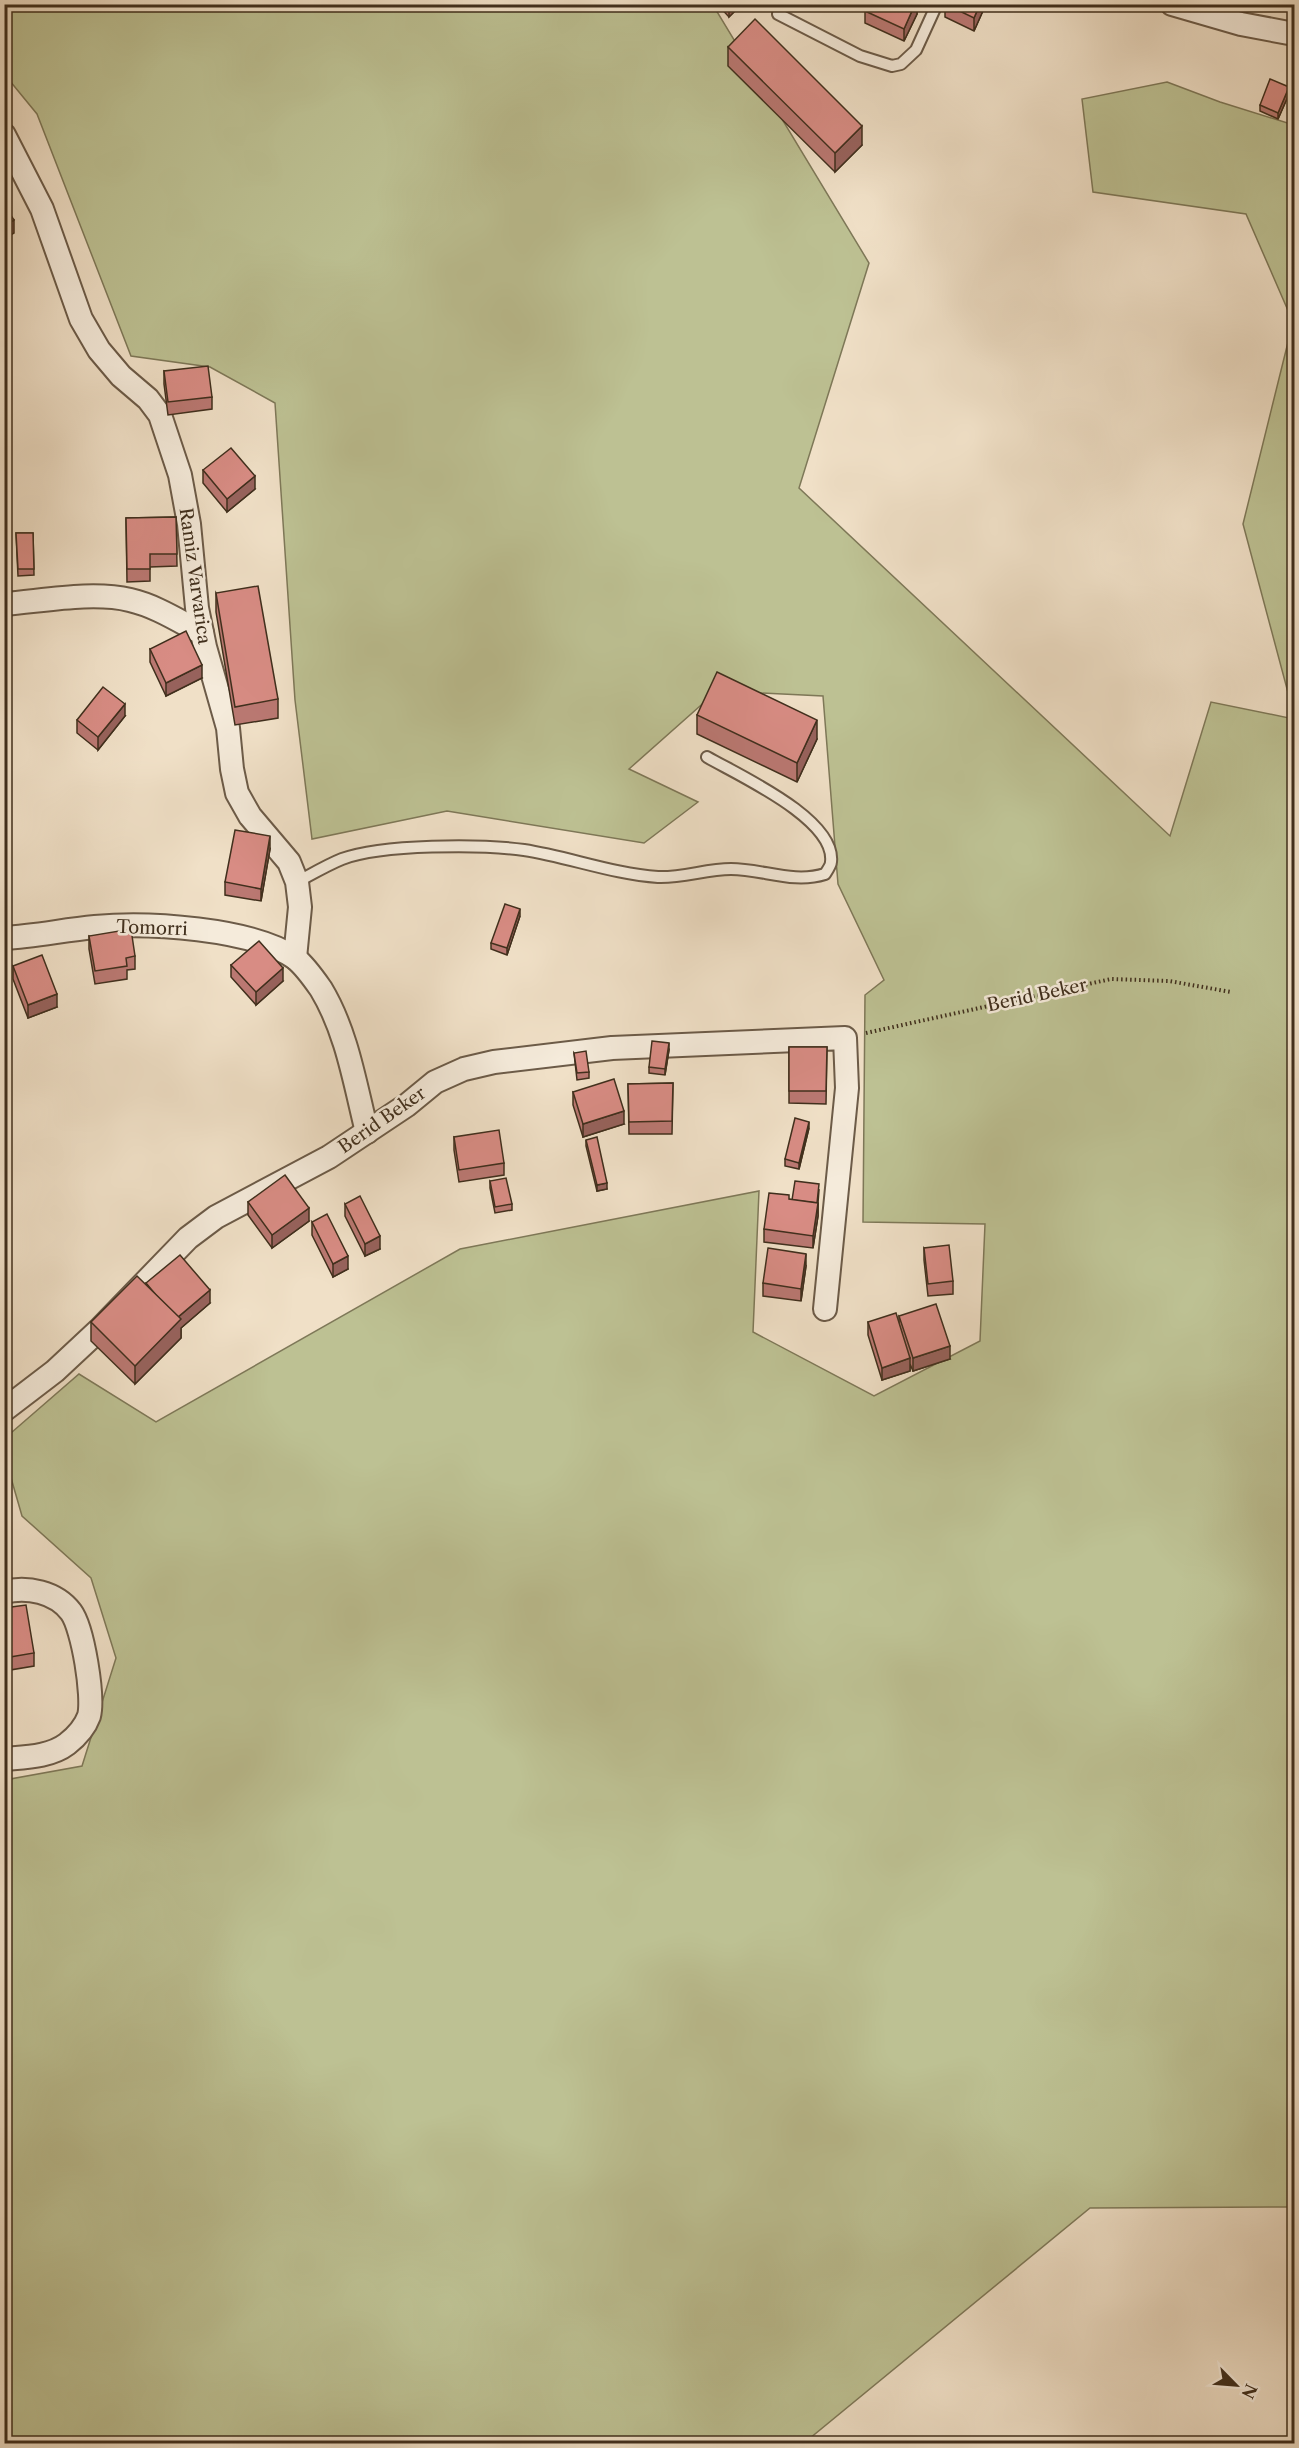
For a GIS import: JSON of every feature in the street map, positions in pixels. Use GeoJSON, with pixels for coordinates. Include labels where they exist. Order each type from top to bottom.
{"type":"FeatureCollection","features":[{"type":"Feature","properties":{"kind":"street"},"geometry":{"type":"LineString","coordinates":[[1172,4],[1240,24],[1294,34]]}},
{"type":"Feature","properties":{"kind":"street","name":"Ramiz Varvarica"},"geometry":{"type":"LineString","coordinates":[[4,135],[42,209],[81,319],[99,350],[121,376],[148,399],[159,415],[182,485],[202,633],[228,728],[237,793],[250,816],[289,862],[297,882],[300,907],[295,958]]}},
{"type":"Feature","properties":{"kind":"street"},"geometry":{"type":"LineString","coordinates":[[4,604],[110,596],[156,608],[202,633]]}},
{"type":"Feature","properties":{"kind":"street","name":"Tomorri"},"geometry":{"type":"LineString","coordinates":[[4,938],[43,936],[95,927],[140,925],[187,928],[239,937],[270,946],[295,958]]}},
{"type":"Feature","properties":{"kind":"street"},"geometry":{"type":"LineString","coordinates":[[295,958],[311,974],[322,991],[338,1026],[348,1055],[367,1132]]}},
{"type":"Feature","properties":{"kind":"street"},"geometry":{"type":"LineString","coordinates":[[825,1309],[846,1088],[844,1038]]}},
{"type":"Feature","properties":{"kind":"street","name":"Berid Beker"},"geometry":{"type":"LineString","coordinates":[[4,1410],[55,1371],[100,1329],[188,1238],[216,1217],[245,1200],[286,1181],[367,1132],[435,1082],[464,1069],[494,1062],[612,1048],[844,1038]]}},
{"type":"Feature","properties":{"kind":"street"},"geometry":{"type":"LineString","coordinates":[[4,1592],[18,1588],[36,1591],[56,1599],[71,1612],[80,1633],[92,1696],[89,1716],[81,1731],[66,1745],[50,1753],[4,1760]]}},
{"type":"Feature","properties":{"kind":"lane"},"geometry":{"type":"LineString","coordinates":[[778,14],[860,56],[892,66],[901,64],[916,50],[937,4]]}},
{"type":"Feature","properties":{"kind":"lane"},"geometry":{"type":"LineString","coordinates":[[297,882],[343,859],[378,851],[453,847],[523,850],[656,877],[679,877],[702,871],[732,869],[809,879],[825,874],[831,862],[828,841],[813,822],[779,798],[707,757]]}},
{"type":"Feature","properties":{"kind":"path","name":"Berid Beker"},"geometry":{"type":"LineString","coordinates":[[844,1038],[1111,979],[1169,981],[1231,992]]}},
{"type":"Feature","properties":{"kind":"green space"},"geometry":{"type":"Polygon","coordinates":[[[5,5],[713,5],[869,263],[799,488],[1170,836],[1211,702],[1294,719],[1294,2207],[1090,2208],[804,2443],[5,2443],[5,1780],[82,1766],[116,1658],[91,1578],[22,1516],[5,1457],[4,1439],[79,1374],[156,1422],[460,1249],[759,1191],[753,1332],[874,1396],[980,1341],[985,1224],[863,1222],[865,995],[884,980],[838,884],[823,696],[717,691],[629,769],[698,802],[644,843],[447,811],[312,839],[295,700],[275,403],[210,367],[131,356],[37,114],[5,75],[5,5]]]}},
{"type":"Feature","properties":{"kind":"green space"},"geometry":{"type":"Polygon","coordinates":[[[1167,82],[1220,102],[1294,125],[1294,715],[1243,524],[1293,322],[1246,214],[1093,192],[1082,99],[1167,82]]]}},
{"type":"Feature","properties":{"kind":"building"},"geometry":{"type":"Polygon","coordinates":[[[868,4],[915,4],[904,29],[865,11],[868,4]]]}},
{"type":"Feature","properties":{"kind":"building"},"geometry":{"type":"Polygon","coordinates":[[[945,4],[980,4],[974,18],[945,4]]]}},
{"type":"Feature","properties":{"kind":"building"},"geometry":{"type":"Polygon","coordinates":[[[755,19],[862,126],[835,153],[728,47],[755,19]]]}},
{"type":"Feature","properties":{"kind":"building"},"geometry":{"type":"Polygon","coordinates":[[[1270,79],[1289,87],[1278,113],[1260,105],[1270,79]]]}},
{"type":"Feature","properties":{"kind":"building"},"geometry":{"type":"Polygon","coordinates":[[[4,205],[14,220],[4,226],[4,205]]]}},
{"type":"Feature","properties":{"kind":"building"},"geometry":{"type":"Polygon","coordinates":[[[208,366],[212,397],[168,402],[164,371],[208,366]]]}},
{"type":"Feature","properties":{"kind":"building"},"geometry":{"type":"Polygon","coordinates":[[[231,448],[255,476],[227,499],[203,470],[231,448]]]}},
{"type":"Feature","properties":{"kind":"building"},"geometry":{"type":"Polygon","coordinates":[[[176,517],[177,554],[150,554],[150,569],[127,569],[126,518],[176,517]]]}},
{"type":"Feature","properties":{"kind":"building"},"geometry":{"type":"Polygon","coordinates":[[[4,533],[7,533],[4,553],[4,533]]]}},
{"type":"Feature","properties":{"kind":"building"},"geometry":{"type":"Polygon","coordinates":[[[16,533],[33,533],[34,569],[18,569],[16,533]]]}},
{"type":"Feature","properties":{"kind":"building"},"geometry":{"type":"Polygon","coordinates":[[[258,586],[278,699],[235,707],[216,593],[258,586]]]}},
{"type":"Feature","properties":{"kind":"building"},"geometry":{"type":"Polygon","coordinates":[[[186,631],[202,665],[166,683],[150,649],[186,631]]]}},
{"type":"Feature","properties":{"kind":"building"},"geometry":{"type":"Polygon","coordinates":[[[717,672],[817,720],[797,763],[697,715],[717,672]]]}},
{"type":"Feature","properties":{"kind":"building"},"geometry":{"type":"Polygon","coordinates":[[[103,687],[125,704],[98,737],[77,720],[103,687]]]}},
{"type":"Feature","properties":{"kind":"building"},"geometry":{"type":"Polygon","coordinates":[[[235,830],[270,836],[261,889],[225,882],[235,830]]]}},
{"type":"Feature","properties":{"kind":"building"},"geometry":{"type":"Polygon","coordinates":[[[505,904],[520,909],[507,948],[491,943],[505,904]]]}},
{"type":"Feature","properties":{"kind":"building"},"geometry":{"type":"Polygon","coordinates":[[[131,929],[135,956],[126,958],[127,966],[95,971],[89,936],[131,929]]]}},
{"type":"Feature","properties":{"kind":"building"},"geometry":{"type":"Polygon","coordinates":[[[259,941],[283,968],[256,992],[231,965],[259,941]]]}},
{"type":"Feature","properties":{"kind":"building"},"geometry":{"type":"Polygon","coordinates":[[[42,955],[57,994],[28,1005],[13,966],[42,955]]]}},
{"type":"Feature","properties":{"kind":"building"},"geometry":{"type":"Polygon","coordinates":[[[652,1041],[669,1043],[665,1069],[649,1067],[652,1041]]]}},
{"type":"Feature","properties":{"kind":"building"},"geometry":{"type":"Polygon","coordinates":[[[789,1047],[827,1047],[826,1091],[789,1091],[789,1047]]]}},
{"type":"Feature","properties":{"kind":"building"},"geometry":{"type":"Polygon","coordinates":[[[586,1051],[589,1072],[577,1073],[574,1053],[586,1051]]]}},
{"type":"Feature","properties":{"kind":"building"},"geometry":{"type":"Polygon","coordinates":[[[614,1079],[624,1111],[583,1124],[573,1092],[614,1079]]]}},
{"type":"Feature","properties":{"kind":"building"},"geometry":{"type":"Polygon","coordinates":[[[673,1083],[672,1121],[629,1122],[628,1084],[673,1083]]]}},
{"type":"Feature","properties":{"kind":"building"},"geometry":{"type":"Polygon","coordinates":[[[795,1118],[809,1122],[799,1163],[785,1159],[795,1118]]]}},
{"type":"Feature","properties":{"kind":"building"},"geometry":{"type":"Polygon","coordinates":[[[499,1130],[504,1163],[459,1170],[454,1137],[499,1130]]]}},
{"type":"Feature","properties":{"kind":"building"},"geometry":{"type":"Polygon","coordinates":[[[597,1137],[607,1183],[597,1185],[586,1140],[597,1137]]]}},
{"type":"Feature","properties":{"kind":"building"},"geometry":{"type":"Polygon","coordinates":[[[285,1175],[309,1208],[272,1235],[248,1202],[285,1175]]]}},
{"type":"Feature","properties":{"kind":"building"},"geometry":{"type":"Polygon","coordinates":[[[506,1178],[512,1204],[495,1207],[490,1181],[506,1178]]]}},
{"type":"Feature","properties":{"kind":"building"},"geometry":{"type":"Polygon","coordinates":[[[795,1181],[819,1184],[817,1203],[792,1200],[795,1181]]]}},
{"type":"Feature","properties":{"kind":"building"},"geometry":{"type":"Polygon","coordinates":[[[769,1193],[789,1195],[789,1199],[818,1203],[813,1236],[764,1229],[769,1193]]]}},
{"type":"Feature","properties":{"kind":"building"},"geometry":{"type":"Polygon","coordinates":[[[360,1196],[380,1236],[365,1244],[345,1204],[360,1196]]]}},
{"type":"Feature","properties":{"kind":"building"},"geometry":{"type":"Polygon","coordinates":[[[327,1214],[348,1256],[333,1264],[312,1222],[327,1214]]]}},
{"type":"Feature","properties":{"kind":"building"},"geometry":{"type":"Polygon","coordinates":[[[949,1245],[953,1281],[928,1284],[924,1248],[949,1245]]]}},
{"type":"Feature","properties":{"kind":"building"},"geometry":{"type":"Polygon","coordinates":[[[768,1248],[806,1254],[801,1289],[763,1283],[768,1248]]]}},
{"type":"Feature","properties":{"kind":"building"},"geometry":{"type":"Polygon","coordinates":[[[180,1255],[210,1290],[178,1317],[146,1283],[180,1255]]]}},
{"type":"Feature","properties":{"kind":"building"},"geometry":{"type":"Polygon","coordinates":[[[137,1276],[181,1319],[135,1366],[91,1322],[137,1276]]]}},
{"type":"Feature","properties":{"kind":"building"},"geometry":{"type":"Polygon","coordinates":[[[936,1304],[950,1346],[913,1358],[899,1316],[936,1304]]]}},
{"type":"Feature","properties":{"kind":"building"},"geometry":{"type":"Polygon","coordinates":[[[896,1313],[910,1358],[882,1368],[868,1322],[896,1313]]]}},
{"type":"Feature","properties":{"kind":"building"},"geometry":{"type":"Polygon","coordinates":[[[26,1605],[34,1653],[4,1658],[4,1608],[26,1605]]]}}]}
